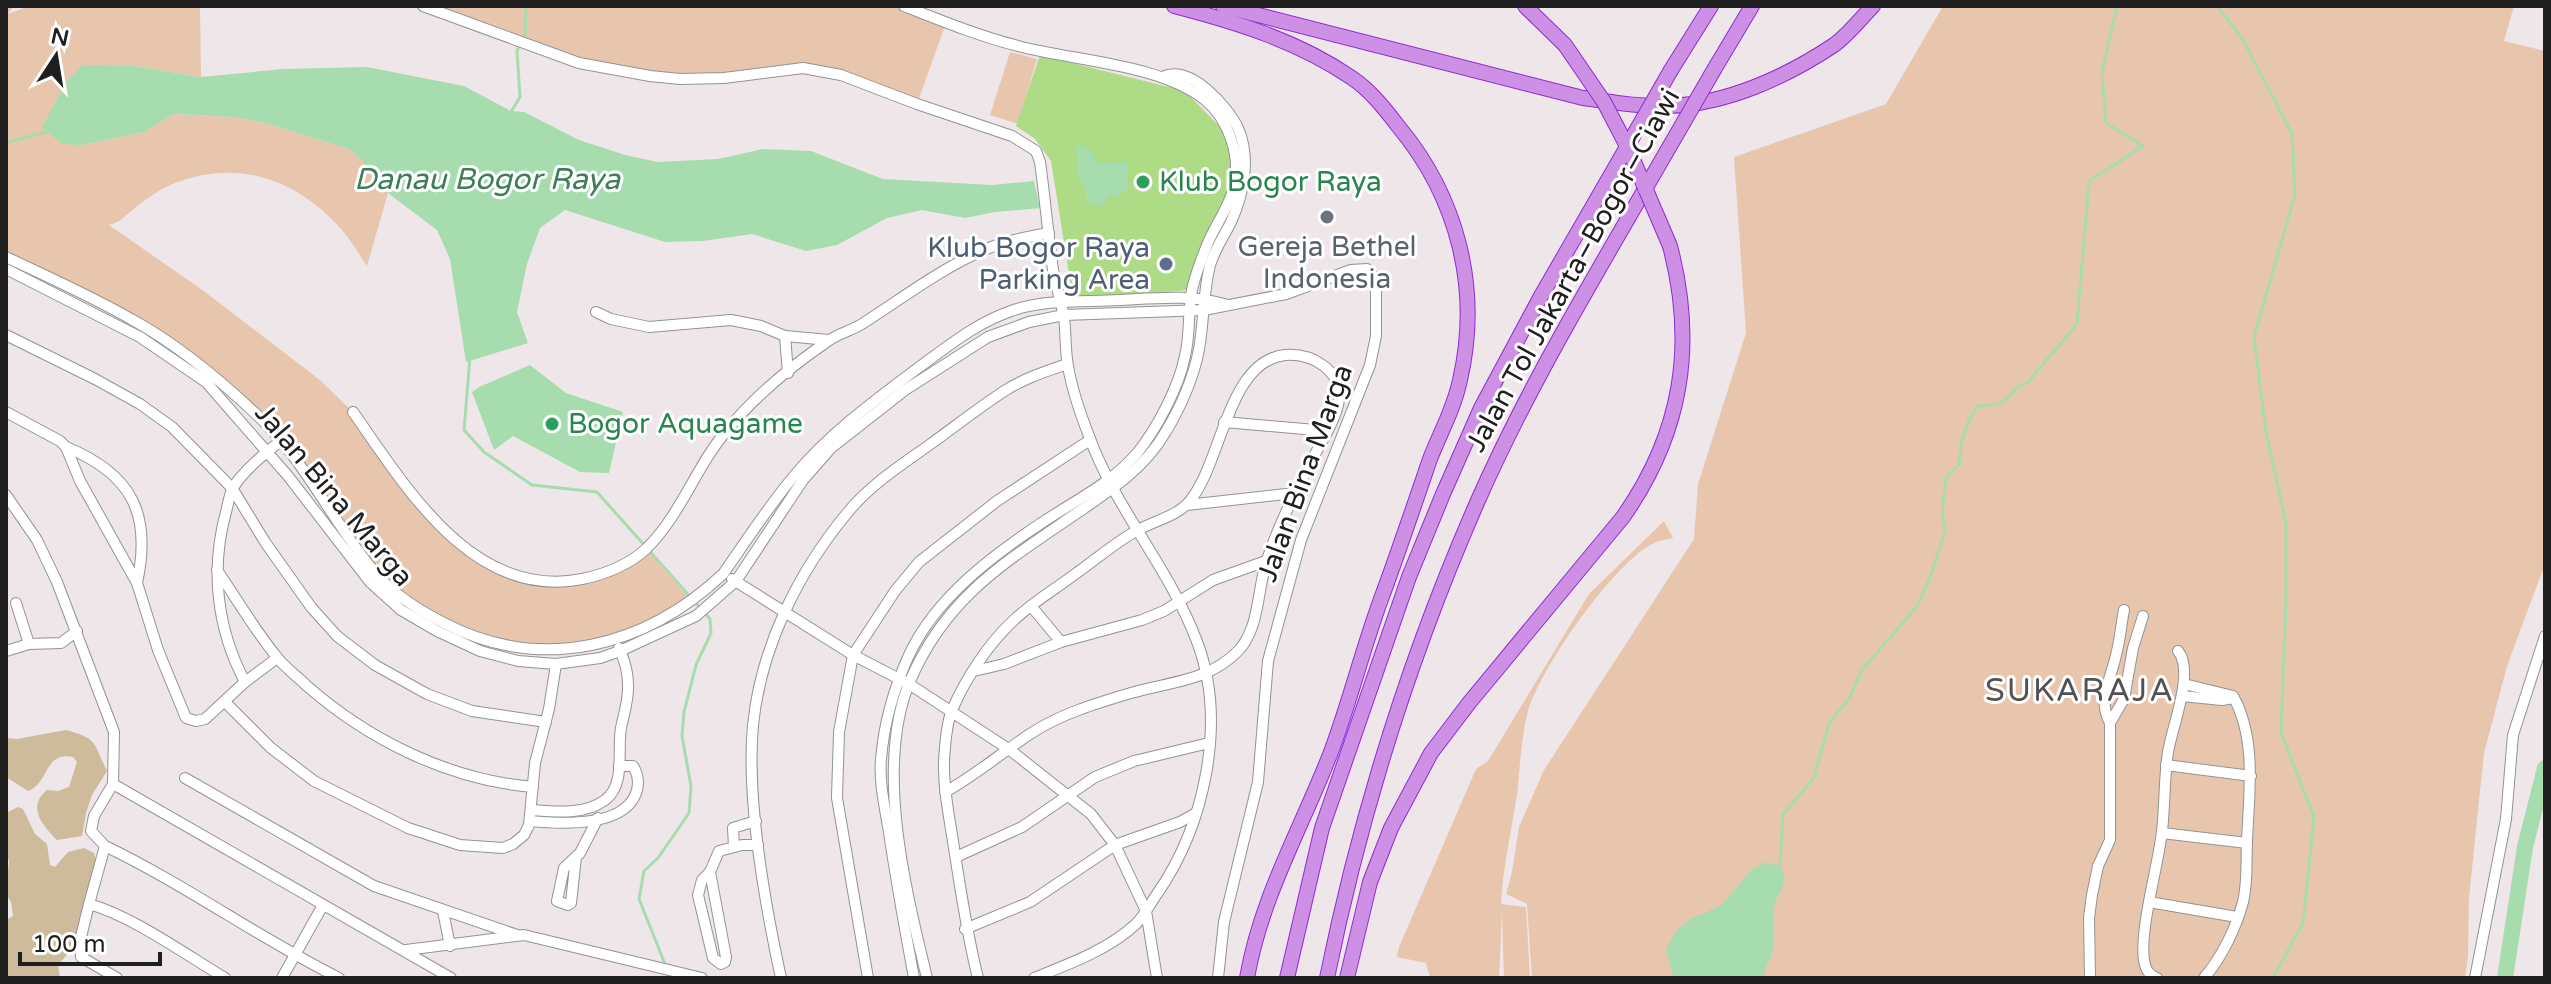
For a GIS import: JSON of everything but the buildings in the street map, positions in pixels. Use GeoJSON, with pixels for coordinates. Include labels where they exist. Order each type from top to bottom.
{"type":"FeatureCollection","features":[{"type":"Feature","properties":{"kind":"highway"},"geometry":{"type":"LineString","coordinates":[[1174,6],[1272,36],[1314,55],[1356,80],[1413,144],[1437,182],[1453,218],[1468,289],[1464,358],[1454,403],[1432,454],[1368,631],[1331,751],[1265,905],[1247,978]]}},
{"type":"Feature","properties":{"kind":"highway"},"geometry":{"type":"LineString","coordinates":[[1223,6],[1583,98],[1632,105],[1670,106],[1715,101],[1760,85],[1836,44],[1873,6]]}},
{"type":"Feature","properties":{"kind":"highway"},"geometry":{"type":"LineString","coordinates":[[1347,978],[1370,882],[1391,828],[1431,753],[1637,497],[1661,450],[1683,371],[1679,282],[1670,246],[1628,148],[1604,102],[1565,45],[1525,6]]}},
{"type":"Feature","properties":{"kind":"highway","name":"Jalan Tol Jakarta–Bogor–Ciawi"},"geometry":{"type":"LineString","coordinates":[[1287,978],[1322,828],[1409,577],[1443,494],[1481,408],[1541,296],[1711,6]]}},
{"type":"Feature","properties":{"kind":"highway","name":"Jalan Tol Jakarta–Bogor–Ciawi"},"geometry":{"type":"LineString","coordinates":[[1327,978],[1381,761],[1407,683],[1476,505],[1541,371],[1752,6]]}},
{"type":"Feature","properties":{"kind":"street"},"geometry":{"type":"LineString","coordinates":[[423,6],[579,63],[680,79],[724,78],[803,68],[841,75],[998,130],[1036,151],[1074,394],[1110,485],[1196,639],[1206,673],[1210,715],[1209,743],[1196,813],[1173,871],[1138,922],[1102,948],[1034,978]]}},
{"type":"Feature","properties":{"kind":"street"},"geometry":{"type":"LineString","coordinates":[[904,6],[1018,46],[1163,77],[1202,98],[1220,114],[1236,161],[1233,192],[1206,246],[1191,297],[1192,312],[1185,360],[1158,421],[1110,485]]}},
{"type":"Feature","properties":{"kind":"street"},"geometry":{"type":"LineString","coordinates":[[914,978],[881,786],[881,761],[888,714],[904,681],[938,628],[965,596],[1006,561],[1141,466],[1166,431],[1194,367],[1211,264],[1240,196],[1246,171],[1245,152],[1231,116],[1217,96],[1178,75],[1163,77]]}},
{"type":"Feature","properties":{"kind":"street"},"geometry":{"type":"LineString","coordinates":[[353,412],[408,491],[456,542],[489,565],[534,579],[571,581],[616,569],[645,550],[668,526],[726,430],[768,387],[829,340],[862,324],[974,255],[1018,239],[1049,233]]}},
{"type":"Feature","properties":{"kind":"street","name":"Jalan Bina Marga"},"geometry":{"type":"LineString","coordinates":[[6,257],[131,318],[164,339],[235,394],[282,440],[373,571],[397,594],[416,607],[479,638],[544,651],[618,646],[696,616],[736,581],[803,480],[831,448],[945,362],[988,337],[1029,322],[1064,315],[1204,310],[1296,291],[1360,268],[1367,269],[1376,280],[1376,336],[1370,365],[1301,540],[1268,661],[1258,782],[1224,922],[1218,978]]}},
{"type":"Feature","properties":{"kind":"street","name":"Jalan Bina Marga"},"geometry":{"type":"LineString","coordinates":[[6,269],[140,337],[206,382],[267,450],[352,562],[401,610],[480,651],[518,661],[556,664],[600,658],[709,587],[723,574],[794,475],[856,415],[954,341],[988,321],[1013,310],[1058,302],[1191,297],[1229,305]]}},
{"type":"Feature","properties":{"kind":"street"},"geometry":{"type":"LineString","coordinates":[[596,312],[611,319],[649,327],[731,320],[761,326],[785,336],[829,340]]}},
{"type":"Feature","properties":{"kind":"street"},"geometry":{"type":"LineString","coordinates":[[6,335],[140,404],[172,427],[232,488],[311,607],[337,636],[375,665],[427,694],[472,711],[546,722]]}},
{"type":"Feature","properties":{"kind":"street"},"geometry":{"type":"LineString","coordinates":[[785,336],[788,373]]}},
{"type":"Feature","properties":{"kind":"street"},"geometry":{"type":"LineString","coordinates":[[945,792],[972,777],[1030,734],[1056,720],[1134,692],[1206,673],[1241,648],[1252,627],[1266,561],[1339,401],[1338,382],[1329,369],[1301,356],[1286,355],[1267,359],[1256,368],[1224,422],[1211,465],[1187,505]]}},
{"type":"Feature","properties":{"kind":"street"},"geometry":{"type":"LineString","coordinates":[[781,978],[758,845],[753,725],[768,653],[785,610],[849,511],[892,471],[1007,389],[1067,364]]}},
{"type":"Feature","properties":{"kind":"street"},"geometry":{"type":"LineString","coordinates":[[6,412],[66,447],[99,462],[119,478],[133,502],[142,535],[143,554],[137,583]]}},
{"type":"Feature","properties":{"kind":"street"},"geometry":{"type":"LineString","coordinates":[[1224,422],[1327,431]]}},
{"type":"Feature","properties":{"kind":"street"},"geometry":{"type":"LineString","coordinates":[[245,682],[223,630],[217,570],[223,522],[232,488],[267,450],[282,440]]}},
{"type":"Feature","properties":{"kind":"street"},"geometry":{"type":"LineString","coordinates":[[868,978],[837,798],[839,732],[853,655],[895,591],[919,562],[997,501],[1090,440]]}},
{"type":"Feature","properties":{"kind":"street"},"geometry":{"type":"LineString","coordinates":[[66,447],[80,481],[137,583],[158,650],[186,718],[196,721],[205,719],[277,658]]}},
{"type":"Feature","properties":{"kind":"street"},"geometry":{"type":"LineString","coordinates":[[978,978],[965,929],[945,792],[944,762],[950,713],[987,649],[1031,606],[1136,531],[1187,505],[1295,493]]}},
{"type":"Feature","properties":{"kind":"street"},"geometry":{"type":"LineString","coordinates":[[6,495],[37,540],[77,631],[114,732],[113,784],[94,816],[91,831],[105,846],[222,911],[294,956],[339,978]]}},
{"type":"Feature","properties":{"kind":"street"},"geometry":{"type":"LineString","coordinates":[[974,671],[1004,664],[1061,642],[1142,620],[1213,580],[1266,561]]}},
{"type":"Feature","properties":{"kind":"street"},"geometry":{"type":"LineString","coordinates":[[217,570],[277,658],[315,693],[369,732],[468,777],[533,787]]}},
{"type":"Feature","properties":{"kind":"street"},"geometry":{"type":"LineString","coordinates":[[723,574],[853,655],[904,681],[1010,750],[1091,814],[1115,845],[1146,911],[1157,978]]}},
{"type":"Feature","properties":{"kind":"street"},"geometry":{"type":"LineString","coordinates":[[16,603],[29,644]]}},
{"type":"Feature","properties":{"kind":"street"},"geometry":{"type":"LineString","coordinates":[[1031,606],[1061,642]]}},
{"type":"Feature","properties":{"kind":"street"},"geometry":{"type":"LineString","coordinates":[[2090,978],[2089,918],[2092,895],[2098,866],[2110,840],[2110,723],[2104,712],[2104,703],[2124,610]]}},
{"type":"Feature","properties":{"kind":"street"},"geometry":{"type":"LineString","coordinates":[[2110,723],[2124,699],[2133,648],[2143,616]]}},
{"type":"Feature","properties":{"kind":"street"},"geometry":{"type":"LineString","coordinates":[[6,651],[29,644],[61,643],[77,631]]}},
{"type":"Feature","properties":{"kind":"street"},"geometry":{"type":"LineString","coordinates":[[2475,978],[2506,819],[2513,735],[2545,636]]}},
{"type":"Feature","properties":{"kind":"street"},"geometry":{"type":"LineString","coordinates":[[531,816],[584,809],[607,799],[617,781],[621,729],[629,687],[618,646]]}},
{"type":"Feature","properties":{"kind":"street"},"geometry":{"type":"LineString","coordinates":[[2157,978],[2151,975],[2144,962],[2149,902],[2162,833],[2166,765],[2184,684],[2183,656],[2178,651]]}},
{"type":"Feature","properties":{"kind":"street"},"geometry":{"type":"LineString","coordinates":[[225,702],[271,748],[314,781],[408,828],[460,845],[503,848],[524,835],[531,816],[538,746],[546,722],[556,664]]}},
{"type":"Feature","properties":{"kind":"street"},"geometry":{"type":"LineString","coordinates":[[904,681],[892,786],[913,915],[927,978]]}},
{"type":"Feature","properties":{"kind":"street"},"geometry":{"type":"LineString","coordinates":[[2184,684],[2234,698],[2243,717],[2251,776],[2246,887],[2231,934],[2204,978]]}},
{"type":"Feature","properties":{"kind":"street"},"geometry":{"type":"LineString","coordinates":[[2182,696],[2222,700],[2234,698]]}},
{"type":"Feature","properties":{"kind":"street"},"geometry":{"type":"LineString","coordinates":[[956,857],[1022,827],[1095,777],[1134,761],[1209,743]]}},
{"type":"Feature","properties":{"kind":"street"},"geometry":{"type":"LineString","coordinates":[[2166,765],[2251,776]]}},
{"type":"Feature","properties":{"kind":"street"},"geometry":{"type":"LineString","coordinates":[[531,816],[564,823],[623,811],[633,801],[638,786],[637,772],[633,766],[619,766]]}},
{"type":"Feature","properties":{"kind":"street"},"geometry":{"type":"LineString","coordinates":[[185,778],[374,886],[517,935],[649,972],[702,978]]}},
{"type":"Feature","properties":{"kind":"street"},"geometry":{"type":"LineString","coordinates":[[113,784],[451,978]]}},
{"type":"Feature","properties":{"kind":"street"},"geometry":{"type":"LineString","coordinates":[[965,929],[1030,902],[1115,845],[1180,822],[1196,813]]}},
{"type":"Feature","properties":{"kind":"street"},"geometry":{"type":"LineString","coordinates":[[576,857],[598,818]]}},
{"type":"Feature","properties":{"kind":"street"},"geometry":{"type":"LineString","coordinates":[[734,847],[733,828],[756,821]]}},
{"type":"Feature","properties":{"kind":"street"},"geometry":{"type":"LineString","coordinates":[[2162,833],[2247,843]]}},
{"type":"Feature","properties":{"kind":"street"},"geometry":{"type":"LineString","coordinates":[[710,872],[726,957],[721,964],[713,958],[698,895],[702,880],[710,872],[717,852],[758,845]]}},
{"type":"Feature","properties":{"kind":"street"},"geometry":{"type":"LineString","coordinates":[[105,846],[80,941],[81,957],[117,978]]}},
{"type":"Feature","properties":{"kind":"street"},"geometry":{"type":"LineString","coordinates":[[2149,902],[2237,917]]}},
{"type":"Feature","properties":{"kind":"street"},"geometry":{"type":"LineString","coordinates":[[89,904],[123,918],[225,978]]}},
{"type":"Feature","properties":{"kind":"street"},"geometry":{"type":"LineString","coordinates":[[282,978],[323,905]]}},
{"type":"Feature","properties":{"kind":"street"},"geometry":{"type":"LineString","coordinates":[[443,911],[450,946]]}},
{"type":"Feature","properties":{"kind":"street"},"geometry":{"type":"LineString","coordinates":[[405,950],[517,935]]}},
{"type":"Feature","properties":{"kind":"shaded area"},"geometry":{"type":"Polygon","coordinates":[[[6,6],[14,6],[8,14],[29,6],[200,6],[201,77],[135,66],[83,145],[144,132],[174,114],[232,117],[265,123],[349,149],[378,176],[388,193],[367,266],[342,230],[306,198],[266,178],[244,174],[199,176],[167,186],[118,222],[109,225],[201,289],[320,380],[353,412],[408,491],[489,565],[534,579],[592,577],[646,549],[690,599],[666,617],[588,646],[496,644],[415,606],[373,571],[282,440],[164,339],[6,257],[6,6]]]}},
{"type":"Feature","properties":{"kind":"shaded area"},"geometry":{"type":"Polygon","coordinates":[[[423,6],[904,6],[946,23],[917,104],[803,68],[724,78],[610,69],[423,6]]]}},
{"type":"Feature","properties":{"kind":"shaded area"},"geometry":{"type":"Polygon","coordinates":[[[1943,6],[2514,6],[2504,41],[2545,51],[2545,564],[2507,666],[2484,753],[2469,898],[2465,978],[1532,978],[1527,904],[1506,894],[1519,827],[1544,770],[1694,539],[1698,484],[1746,333],[1734,157],[1886,104],[1943,6]]]}},
{"type":"Feature","properties":{"kind":"shaded area"},"geometry":{"type":"Polygon","coordinates":[[[1010,52],[1037,59],[1018,124],[990,115],[1010,52]]]}},
{"type":"Feature","properties":{"kind":"shaded area","name":"Klub Bogor Raya"},"geometry":{"type":"Polygon","coordinates":[[[1040,55],[1185,91],[1225,132],[1231,153],[1230,193],[1190,290],[1073,299],[1051,161],[1035,139],[1016,126],[1040,55]]]}},
{"type":"Feature","properties":{"kind":"shaded area"},"geometry":{"type":"Polygon","coordinates":[[[1664,521],[1673,538],[1653,544],[1634,557],[1598,596],[1547,669],[1528,711],[1501,904],[1526,907],[1530,978],[1504,978],[1502,912],[1499,978],[1430,978],[1426,963],[1397,957],[1399,947],[1476,769],[1488,761],[1589,594],[1664,521]]]}},
{"type":"Feature","properties":{"kind":"shaded area"},"geometry":{"type":"Polygon","coordinates":[[[66,730],[94,743],[107,771],[92,795],[82,836],[57,840],[42,823],[38,803],[47,790],[58,791],[69,787],[77,762],[73,757],[57,759],[40,782],[28,791],[6,777],[6,738],[17,739],[66,730]]]}},
{"type":"Feature","properties":{"kind":"shaded area"},"geometry":{"type":"Polygon","coordinates":[[[18,807],[23,809],[35,834],[47,844],[50,865],[55,867],[68,852],[84,848],[94,853],[97,864],[83,908],[77,943],[58,965],[60,978],[6,978],[6,920],[13,916],[6,894],[9,861],[6,813],[18,807]]]}},
{"type":"Feature","properties":{"kind":"water","name":"Danau Bogor Raya"},"geometry":{"type":"Polygon","coordinates":[[[83,65],[135,66],[201,77],[283,69],[367,67],[464,86],[511,111],[524,112],[579,140],[658,162],[718,159],[763,149],[811,151],[883,179],[992,185],[1034,181],[1040,208],[965,218],[922,210],[887,218],[837,245],[806,251],[752,234],[703,241],[665,242],[565,210],[540,228],[527,264],[517,312],[528,343],[466,362],[450,259],[437,230],[388,193],[378,176],[349,149],[265,123],[232,117],[174,114],[144,132],[83,145],[62,144],[42,127],[66,82],[83,65]]]}},
{"type":"Feature","properties":{"kind":"water"},"geometry":{"type":"Polygon","coordinates":[[[1079,144],[1090,149],[1098,163],[1127,162],[1128,190],[1115,197],[1110,195],[1098,207],[1087,202],[1086,191],[1077,174],[1079,163],[1076,149],[1079,144]]]}},
{"type":"Feature","properties":{"kind":"water","name":"Bogor Aquagame"},"geometry":{"type":"Polygon","coordinates":[[[530,365],[566,393],[623,412],[609,473],[580,472],[513,436],[494,450],[472,392],[530,365]]]}},
{"type":"Feature","properties":{"kind":"water"},"geometry":{"type":"Polygon","coordinates":[[[1766,862],[1780,866],[1784,879],[1775,902],[1773,949],[1764,978],[1674,978],[1666,950],[1675,932],[1690,919],[1722,905],[1752,869],[1766,862]]]}},
{"type":"Feature","properties":{"kind":"waterway"},"geometry":{"type":"LineString","coordinates":[[511,112],[520,97],[517,51],[525,34],[526,6]]}},
{"type":"Feature","properties":{"kind":"waterway"},"geometry":{"type":"LineString","coordinates":[[1780,866],[1783,814],[1814,778],[1829,723],[1850,698],[1861,671],[1918,605],[1932,572],[1945,531],[1942,512],[1946,477],[1959,464],[1969,420],[1978,406],[1999,404],[2016,388],[2028,382],[2077,324],[2089,181],[2143,146],[2106,123],[2102,73],[2117,6]]}},
{"type":"Feature","properties":{"kind":"waterway"},"geometry":{"type":"LineString","coordinates":[[2217,6],[2242,38],[2292,134],[2295,195],[2254,337],[2266,432],[2286,524],[2281,733],[2314,817],[2303,923],[2273,978]]}},
{"type":"Feature","properties":{"kind":"waterway"},"geometry":{"type":"LineString","coordinates":[[6,143],[49,131]]}},
{"type":"Feature","properties":{"kind":"waterway"},"geometry":{"type":"LineString","coordinates":[[470,357],[464,430],[484,452],[532,485],[597,492],[710,619],[711,633],[696,665],[684,712],[682,736],[691,786],[689,813],[658,858],[644,871],[639,899],[665,964]]}},
{"type":"Feature","properties":{"kind":"waterway"},"geometry":{"type":"LineString","coordinates":[[2505,978],[2525,847],[2545,768]]}},
{"type":"Feature","properties":{"kind":"place","name":"Klub Bogor Raya"},"geometry":{"type":"Point","coordinates":[1143,182]}},
{"type":"Feature","properties":{"kind":"place","name":"Gereja Bethel Indonesia"},"geometry":{"type":"Point","coordinates":[1327,217]}},
{"type":"Feature","properties":{"kind":"place","name":"Klub Bogor Raya Parking Area"},"geometry":{"type":"Point","coordinates":[1166,264]}},
{"type":"Feature","properties":{"kind":"place","name":"Bogor Aquagame"},"geometry":{"type":"Point","coordinates":[552,424]}},
{"type":"Feature","properties":{"kind":"district","name":"SUKARAJA"},"geometry":{"type":"Point","coordinates":[2080,691]}}]}
